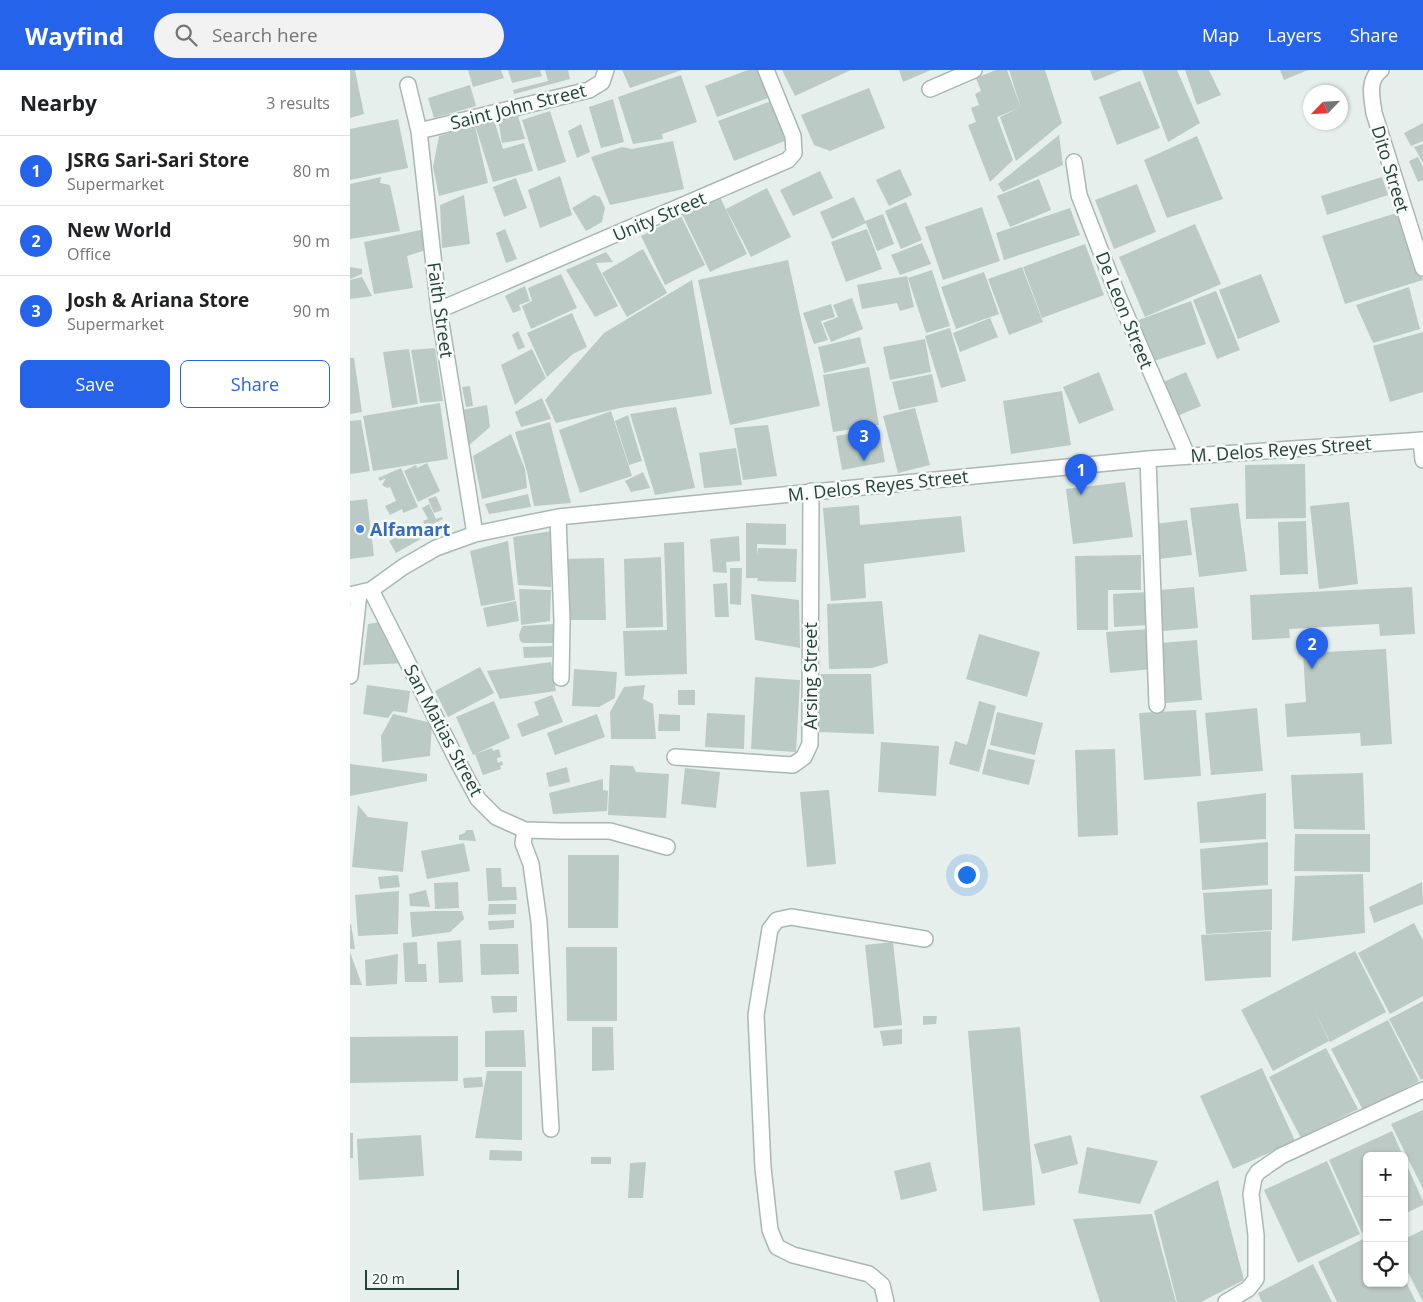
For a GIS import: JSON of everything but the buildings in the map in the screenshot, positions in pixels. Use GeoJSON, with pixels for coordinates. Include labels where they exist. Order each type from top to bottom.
{"type":"FeatureCollection","features":[{"type":"Feature","properties":{"kind":"street","name":"Saint John Street"},"geometry":{"type":"LineString","coordinates":[[420,131],[589,90],[602,82],[606,70]]}},
{"type":"Feature","properties":{"kind":"street","name":"Unity Street"},"geometry":{"type":"LineString","coordinates":[[440,310],[788,160],[794,153],[793,136],[766,70]]}},
{"type":"Feature","properties":{"kind":"street"},"geometry":{"type":"LineString","coordinates":[[930,88],[974,70]]}},
{"type":"Feature","properties":{"kind":"street","name":"Dito Street"},"geometry":{"type":"LineString","coordinates":[[1381,70],[1372,82],[1371,94],[1374,113],[1423,268]]}},
{"type":"Feature","properties":{"kind":"street","name":"Faith Street"},"geometry":{"type":"LineString","coordinates":[[408,85],[420,131],[440,310],[475,534]]}},
{"type":"Feature","properties":{"kind":"street","name":"De Leon Street"},"geometry":{"type":"LineString","coordinates":[[1074,162],[1079,195],[1118,296],[1187,455]]}},
{"type":"Feature","properties":{"kind":"street"},"geometry":{"type":"LineString","coordinates":[[1422,440],[1423,460]]}},
{"type":"Feature","properties":{"kind":"street","name":"M. Delos Reyes Street"},"geometry":{"type":"LineString","coordinates":[[360,593],[436,548],[475,534],[558,517],[1187,455],[1422,440]]}},
{"type":"Feature","properties":{"kind":"street"},"geometry":{"type":"LineString","coordinates":[[1148,459],[1157,705]]}},
{"type":"Feature","properties":{"kind":"street","name":"Arsing Street"},"geometry":{"type":"LineString","coordinates":[[674,757],[793,765],[804,757],[810,744],[811,491]]}},
{"type":"Feature","properties":{"kind":"street"},"geometry":{"type":"LineString","coordinates":[[558,517],[562,678]]}},
{"type":"Feature","properties":{"kind":"street"},"geometry":{"type":"LineString","coordinates":[[350,676],[360,593]]}},
{"type":"Feature","properties":{"kind":"street","name":"San Matias Street"},"geometry":{"type":"LineString","coordinates":[[360,593],[478,799],[496,817],[525,830],[560,832],[610,830],[668,847]]}},
{"type":"Feature","properties":{"kind":"street"},"geometry":{"type":"LineString","coordinates":[[525,830],[524,843],[531,864],[539,922],[551,1129]]}},
{"type":"Feature","properties":{"kind":"street"},"geometry":{"type":"LineString","coordinates":[[886,1302],[882,1285],[869,1274],[793,1256],[777,1247],[770,1230],[763,1168],[756,1015],[770,929],[777,920],[791,917],[926,939]]}},
{"type":"Feature","properties":{"kind":"street"},"geometry":{"type":"LineString","coordinates":[[1226,1302],[1248,1289],[1256,1279],[1256,1234],[1251,1194],[1254,1178],[1258,1172],[1281,1156],[1423,1090]]}},
{"type":"Feature","properties":{"kind":"place","name":"Josh & Ariana Store"},"geometry":{"type":"Point","coordinates":[864,461]}},
{"type":"Feature","properties":{"kind":"place","name":"JSRG Sari-Sari Store"},"geometry":{"type":"Point","coordinates":[1081,495]}},
{"type":"Feature","properties":{"kind":"place","name":"Alfamart"},"geometry":{"type":"Point","coordinates":[360,529]}},
{"type":"Feature","properties":{"kind":"place","name":"New World"},"geometry":{"type":"Point","coordinates":[1312,669]}}]}
